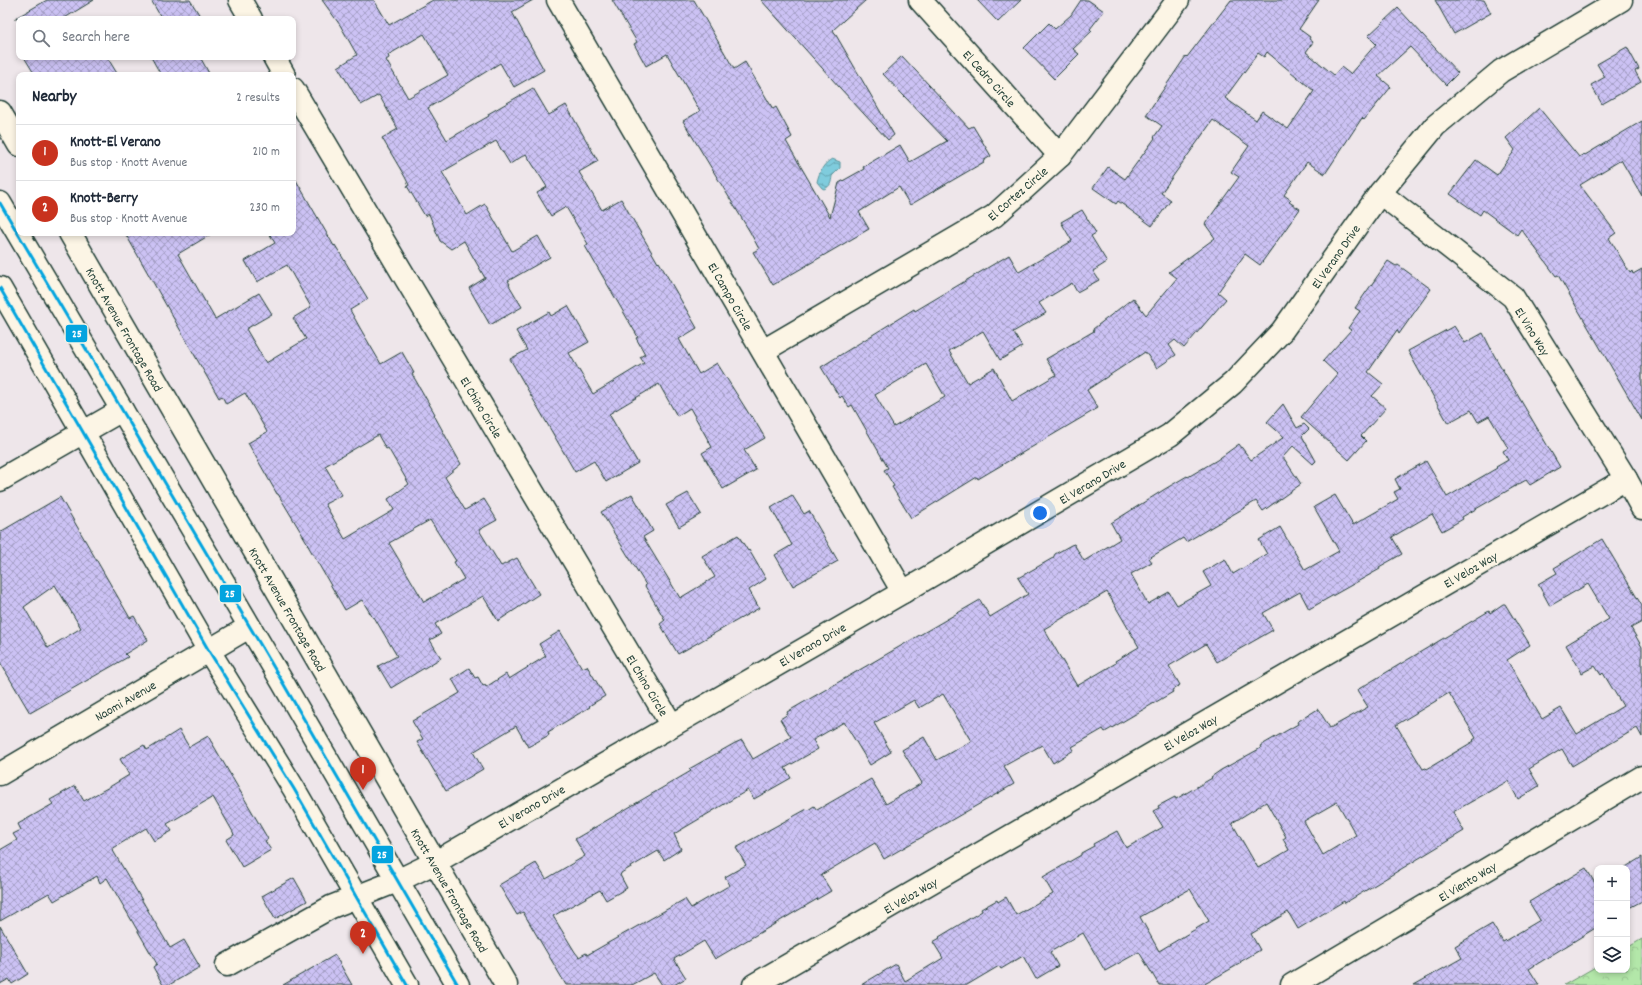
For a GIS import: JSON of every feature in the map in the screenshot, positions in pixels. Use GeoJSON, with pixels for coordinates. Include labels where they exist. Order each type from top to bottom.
{"type":"FeatureCollection","features":[{"type":"Feature","properties":{"kind":"street"},"geometry":{"type":"LineString","coordinates":[[240,0],[249,16]]}},
{"type":"Feature","properties":{"kind":"street","name":"El Campo Circle"},"geometry":{"type":"LineString","coordinates":[[558,0],[903,592]]}},
{"type":"Feature","properties":{"kind":"street","name":"El Cedro Circle"},"geometry":{"type":"LineString","coordinates":[[920,0],[1060,156]]}},
{"type":"Feature","properties":{"kind":"street","name":"El Cortez Circle"},"geometry":{"type":"LineString","coordinates":[[763,351],[994,216],[1060,156],[1178,0]]}},
{"type":"Feature","properties":{"kind":"street","name":"El Verano Drive"},"geometry":{"type":"LineString","coordinates":[[227,965],[332,907],[358,898],[434,863],[671,724],[903,592],[1170,435],[1233,383],[1282,331],[1380,193],[1435,126],[1501,71],[1620,0]]}},
{"type":"Feature","properties":{"kind":"street"},"geometry":{"type":"LineString","coordinates":[[276,60],[282,72]]}},
{"type":"Feature","properties":{"kind":"street","name":"El Chino Circle"},"geometry":{"type":"LineString","coordinates":[[296,94],[671,724]]}},
{"type":"Feature","properties":{"kind":"street"},"geometry":{"type":"LineString","coordinates":[[0,112],[16,140]]}},
{"type":"Feature","properties":{"kind":"street","name":"El Vino Way"},"geometry":{"type":"LineString","coordinates":[[1380,193],[1512,297],[1626,479],[1642,508]]}},
{"type":"Feature","properties":{"kind":"street"},"geometry":{"type":"LineString","coordinates":[[0,203],[16,230]]}},
{"type":"Feature","properties":{"kind":"street"},"geometry":{"type":"LineString","coordinates":[[19,236],[458,985]]}},
{"type":"Feature","properties":{"kind":"street","name":"Knott Avenue Frontage Road"},"geometry":{"type":"LineString","coordinates":[[72,236],[506,985]]}},
{"type":"Feature","properties":{"kind":"street"},"geometry":{"type":"LineString","coordinates":[[0,288],[82,432],[210,651],[294,789],[407,985]]}},
{"type":"Feature","properties":{"kind":"street"},"geometry":{"type":"LineString","coordinates":[[0,480],[122,410]]}},
{"type":"Feature","properties":{"kind":"street","name":"El Veloz Way"},"geometry":{"type":"LineString","coordinates":[[754,985],[1626,479]]}},
{"type":"Feature","properties":{"kind":"street","name":"Naomi Avenue"},"geometry":{"type":"LineString","coordinates":[[3,764],[210,651],[249,627]]}},
{"type":"Feature","properties":{"kind":"street","name":"El Viento Way"},"geometry":{"type":"LineString","coordinates":[[1292,985],[1642,777]]}},
{"type":"Feature","properties":{"kind":"green space"},"geometry":{"type":"Polygon","coordinates":[[[1642,939],[1642,985],[1564,985],[1594,968],[1594,973],[1630,973],[1630,946],[1642,939]]]}},
{"type":"Feature","properties":{"kind":"water"},"geometry":{"type":"Polygon","coordinates":[[[832,159],[840,162],[840,168],[832,176],[829,185],[824,189],[817,182],[818,178],[824,165],[832,159]]]}},
{"type":"Feature","properties":{"kind":"building"},"geometry":{"type":"Polygon","coordinates":[[[47,0],[94,0],[68,16],[19,16],[47,0]]]}},
{"type":"Feature","properties":{"kind":"building"},"geometry":{"type":"Polygon","coordinates":[[[151,0],[190,0],[200,16],[160,16],[151,0]]]}},
{"type":"Feature","properties":{"kind":"building"},"geometry":{"type":"Polygon","coordinates":[[[322,0],[374,0],[389,25],[433,0],[533,0],[512,12],[544,70],[514,87],[500,63],[428,108],[447,140],[533,88],[549,115],[566,105],[598,161],[579,172],[602,210],[621,199],[697,328],[679,339],[699,374],[717,363],[765,438],[744,450],[756,470],[723,489],[702,453],[712,447],[690,408],[677,416],[659,384],[609,414],[638,463],[606,482],[594,461],[575,472],[510,359],[527,350],[516,331],[549,312],[551,316],[568,306],[589,342],[569,353],[593,394],[644,363],[640,357],[645,354],[636,338],[638,337],[585,246],[588,244],[566,207],[551,216],[537,193],[547,187],[526,154],[510,164],[496,141],[442,172],[467,215],[485,204],[512,251],[538,236],[550,257],[508,281],[522,307],[490,325],[469,288],[485,278],[464,241],[451,249],[440,241],[429,214],[425,216],[407,186],[409,185],[405,177],[382,138],[398,129],[379,95],[361,105],[338,67],[357,55],[340,25],[322,0]],[[424,34],[388,55],[389,58],[386,60],[408,98],[448,75],[424,34]]]}},
{"type":"Feature","properties":{"kind":"building"},"geometry":{"type":"Polygon","coordinates":[[[612,0],[694,0],[734,69],[745,62],[773,109],[776,107],[792,137],[786,141],[830,217],[839,183],[864,169],[863,167],[900,145],[910,162],[947,141],[883,74],[902,56],[969,128],[973,126],[991,156],[983,161],[984,162],[910,205],[899,187],[859,212],[869,229],[773,285],[753,252],[759,249],[750,232],[683,121],[700,111],[667,54],[646,66],[634,44],[637,42],[612,0]]]}},
{"type":"Feature","properties":{"kind":"building"},"geometry":{"type":"Polygon","coordinates":[[[761,0],[866,0],[833,30],[894,135],[888,140],[761,0]]]}},
{"type":"Feature","properties":{"kind":"building"},"geometry":{"type":"Polygon","coordinates":[[[977,0],[1021,0],[998,22],[977,0]]]}},
{"type":"Feature","properties":{"kind":"building"},"geometry":{"type":"Polygon","coordinates":[[[1081,0],[1088,0],[1104,11],[1090,29],[1092,31],[1073,49],[1079,54],[1054,79],[1024,48],[1049,23],[1055,29],[1071,15],[1081,0]]]}},
{"type":"Feature","properties":{"kind":"building"},"geometry":{"type":"Polygon","coordinates":[[[1231,0],[1319,0],[1299,29],[1310,37],[1309,39],[1313,42],[1306,52],[1334,75],[1341,67],[1350,74],[1376,44],[1368,36],[1398,8],[1458,73],[1446,85],[1410,47],[1378,76],[1391,87],[1364,120],[1362,118],[1325,174],[1307,162],[1284,195],[1291,200],[1289,202],[1300,209],[1260,265],[1245,254],[1218,292],[1226,299],[1184,348],[1175,340],[1169,345],[1176,355],[1157,368],[1145,352],[1087,390],[1098,408],[978,479],[977,477],[911,518],[892,487],[894,486],[884,470],[888,468],[852,405],[849,407],[842,396],[840,398],[821,367],[914,309],[915,311],[1009,255],[1019,272],[1072,241],[1061,222],[1082,210],[1096,233],[1091,236],[1107,262],[1093,271],[1099,280],[1077,292],[1072,283],[1039,303],[1046,313],[1013,332],[1022,347],[1000,360],[983,331],[949,351],[968,383],[994,368],[1012,401],[1056,375],[1046,359],[1094,331],[1093,329],[1133,298],[1146,315],[1177,278],[1169,272],[1215,238],[1205,224],[1239,177],[1231,172],[1249,146],[1213,120],[1161,193],[1171,200],[1152,226],[1118,201],[1116,204],[1093,188],[1108,167],[1125,179],[1155,138],[1154,137],[1162,126],[1146,115],[1186,56],[1187,57],[1231,0]],[[1267,52],[1264,57],[1258,53],[1225,98],[1256,120],[1262,111],[1288,129],[1314,91],[1267,52]],[[926,364],[875,395],[894,427],[945,397],[926,364]]]}},
{"type":"Feature","properties":{"kind":"building"},"geometry":{"type":"Polygon","coordinates":[[[1435,0],[1484,0],[1491,13],[1454,34],[1435,0]]]}},
{"type":"Feature","properties":{"kind":"building"},"geometry":{"type":"Polygon","coordinates":[[[1627,47],[1639,69],[1635,71],[1641,82],[1602,104],[1591,85],[1605,77],[1597,64],[1627,47]]]}},
{"type":"Feature","properties":{"kind":"building"},"geometry":{"type":"Polygon","coordinates":[[[26,60],[109,60],[116,72],[33,72],[26,60]]]}},
{"type":"Feature","properties":{"kind":"building"},"geometry":{"type":"Polygon","coordinates":[[[153,60],[202,60],[208,72],[159,72],[153,60]]]}},
{"type":"Feature","properties":{"kind":"building"},"geometry":{"type":"Polygon","coordinates":[[[1539,108],[1579,157],[1584,154],[1585,155],[1642,121],[1642,196],[1621,160],[1580,185],[1616,233],[1609,238],[1630,273],[1632,271],[1633,274],[1642,269],[1642,420],[1558,275],[1556,276],[1521,229],[1517,235],[1483,210],[1480,215],[1450,194],[1476,160],[1497,175],[1515,150],[1506,138],[1539,108]]]}},
{"type":"Feature","properties":{"kind":"building"},"geometry":{"type":"Polygon","coordinates":[[[296,180],[334,246],[335,245],[368,299],[350,310],[360,328],[381,364],[402,352],[414,373],[412,374],[461,464],[445,477],[465,510],[484,499],[497,520],[479,530],[501,566],[517,558],[539,594],[498,621],[483,596],[435,624],[441,634],[430,640],[441,658],[391,688],[378,666],[397,656],[362,600],[345,610],[308,544],[277,494],[248,443],[267,432],[245,393],[226,404],[222,396],[219,398],[127,236],[208,236],[178,254],[215,319],[259,293],[272,314],[246,329],[266,363],[306,339],[293,318],[311,307],[287,265],[257,282],[245,261],[275,243],[271,236],[296,236],[296,180]],[[378,435],[325,466],[342,495],[325,504],[345,539],[394,510],[388,499],[409,484],[388,448],[386,449],[378,435]],[[430,520],[389,543],[424,602],[464,579],[454,562],[456,561],[430,520]]]}},
{"type":"Feature","properties":{"kind":"building"},"geometry":{"type":"Polygon","coordinates":[[[1388,261],[1396,266],[1398,265],[1431,289],[1399,334],[1397,330],[1368,372],[1383,384],[1372,396],[1386,408],[1361,436],[1366,441],[1349,460],[1301,417],[1337,374],[1323,361],[1351,330],[1348,328],[1360,311],[1355,308],[1388,261]]]}},
{"type":"Feature","properties":{"kind":"building"},"geometry":{"type":"Polygon","coordinates":[[[1454,326],[1465,343],[1483,333],[1494,355],[1560,467],[1530,485],[1526,480],[1462,517],[1463,519],[1442,531],[1432,514],[1392,537],[1402,554],[1379,567],[1380,569],[1309,609],[1300,592],[1263,613],[1273,630],[1217,662],[1206,644],[1169,666],[1180,685],[1172,690],[1173,692],[1105,732],[1103,729],[1072,747],[1074,750],[1053,763],[1042,745],[1004,766],[1014,784],[884,859],[875,843],[821,875],[831,891],[715,959],[704,941],[674,959],[686,978],[674,985],[662,985],[654,973],[632,985],[566,985],[523,912],[517,915],[499,885],[536,863],[546,879],[585,856],[575,839],[691,771],[689,769],[735,743],[742,740],[753,759],[791,737],[780,719],[788,714],[787,712],[980,600],[990,617],[1028,594],[1018,578],[1053,558],[1055,554],[1074,544],[1084,561],[1120,539],[1111,523],[1165,489],[1217,460],[1239,444],[1251,460],[1284,437],[1267,422],[1283,404],[1297,428],[1304,424],[1309,429],[1302,436],[1316,461],[1313,464],[1293,446],[1283,457],[1301,484],[1263,511],[1256,501],[1186,542],[1183,538],[1149,558],[1152,562],[1131,574],[1148,604],[1169,592],[1177,605],[1211,586],[1203,572],[1225,559],[1233,574],[1267,554],[1259,540],[1280,527],[1305,570],[1339,551],[1314,507],[1335,495],[1353,525],[1398,499],[1394,492],[1400,489],[1395,479],[1426,461],[1447,497],[1508,460],[1503,451],[1508,448],[1489,416],[1478,422],[1471,410],[1448,423],[1408,351],[1454,326]],[[1107,592],[1044,629],[1077,686],[1116,663],[1115,661],[1139,647],[1107,592]],[[943,694],[919,708],[914,700],[874,723],[891,752],[870,765],[844,722],[813,740],[818,749],[785,768],[791,778],[754,799],[748,790],[674,834],[681,849],[664,860],[658,851],[621,873],[620,875],[627,888],[606,900],[600,890],[553,916],[575,952],[579,957],[586,953],[587,955],[685,899],[691,908],[730,885],[725,877],[746,865],[736,848],[807,809],[808,810],[814,806],[817,810],[871,779],[886,804],[922,783],[902,750],[924,737],[937,760],[971,741],[943,694]]]}},
{"type":"Feature","properties":{"kind":"building"},"geometry":{"type":"Polygon","coordinates":[[[688,493],[701,514],[679,527],[666,505],[688,493]]]}},
{"type":"Feature","properties":{"kind":"building"},"geometry":{"type":"Polygon","coordinates":[[[632,494],[653,531],[643,537],[680,598],[715,577],[702,556],[738,535],[748,551],[749,550],[766,579],[749,590],[759,608],[678,654],[660,624],[665,620],[645,586],[646,585],[601,512],[632,494]]]}},
{"type":"Feature","properties":{"kind":"building"},"geometry":{"type":"Polygon","coordinates":[[[792,495],[804,514],[809,511],[838,561],[793,586],[775,555],[792,545],[771,508],[792,495]]]}},
{"type":"Feature","properties":{"kind":"building"},"geometry":{"type":"Polygon","coordinates":[[[60,497],[130,618],[134,616],[148,640],[125,654],[128,657],[30,713],[0,662],[0,532],[60,497]],[[55,585],[24,607],[48,648],[81,628],[55,585]]]}},
{"type":"Feature","properties":{"kind":"building"},"geometry":{"type":"Polygon","coordinates":[[[1602,539],[1642,606],[1642,622],[1631,628],[1642,647],[1642,737],[1637,728],[1572,766],[1562,749],[1529,769],[1539,786],[1518,799],[1508,781],[1453,812],[1464,831],[1345,903],[1344,901],[1298,929],[1288,912],[1251,934],[1260,950],[1203,985],[1159,985],[1139,952],[1105,971],[1083,933],[1050,952],[1058,966],[1036,979],[1023,956],[1001,969],[999,966],[967,985],[861,985],[896,964],[905,981],[943,958],[933,942],[982,911],[981,909],[997,900],[998,902],[1006,897],[1016,915],[1053,894],[1043,877],[1081,855],[1081,853],[1094,846],[1093,844],[1117,831],[1126,848],[1163,827],[1153,811],[1159,808],[1158,806],[1175,797],[1176,799],[1212,778],[1211,777],[1221,770],[1261,748],[1260,746],[1298,724],[1297,722],[1318,709],[1330,728],[1368,707],[1357,690],[1503,604],[1505,604],[1530,645],[1507,660],[1542,719],[1561,708],[1577,734],[1623,706],[1603,673],[1601,675],[1595,666],[1582,673],[1566,645],[1609,619],[1588,584],[1550,606],[1538,584],[1557,573],[1554,568],[1602,539]],[[1449,693],[1396,725],[1423,769],[1427,769],[1474,741],[1473,740],[1476,738],[1449,693]],[[1266,802],[1232,823],[1258,868],[1289,850],[1283,839],[1286,837],[1266,802]],[[1337,802],[1304,821],[1323,855],[1356,835],[1337,802]],[[1190,889],[1140,917],[1159,951],[1209,921],[1190,889]]]}},
{"type":"Feature","properties":{"kind":"building"},"geometry":{"type":"Polygon","coordinates":[[[560,631],[582,668],[587,666],[605,696],[589,706],[590,707],[548,732],[549,735],[528,747],[516,726],[473,752],[483,769],[446,791],[417,742],[423,739],[412,721],[460,693],[452,679],[469,668],[475,678],[478,677],[483,686],[485,685],[486,687],[506,674],[509,679],[546,656],[539,644],[560,631]]]}},
{"type":"Feature","properties":{"kind":"building"},"geometry":{"type":"Polygon","coordinates":[[[179,730],[189,747],[208,736],[268,839],[265,841],[271,850],[242,867],[226,840],[234,835],[233,832],[213,797],[167,824],[172,831],[154,841],[146,828],[112,849],[170,948],[184,940],[200,967],[169,985],[163,985],[153,967],[157,964],[107,878],[100,883],[97,876],[54,901],[49,893],[0,921],[0,850],[17,840],[13,834],[21,830],[18,824],[53,804],[50,800],[75,786],[84,801],[111,786],[129,775],[120,759],[144,745],[147,750],[179,730]]]}},
{"type":"Feature","properties":{"kind":"building"},"geometry":{"type":"Polygon","coordinates":[[[1642,857],[1642,901],[1630,907],[1630,865],[1642,857]]]}},
{"type":"Feature","properties":{"kind":"building"},"geometry":{"type":"Polygon","coordinates":[[[1586,868],[1594,882],[1594,929],[1529,969],[1539,985],[1414,985],[1462,958],[1455,946],[1492,924],[1503,942],[1540,920],[1529,902],[1586,868]]]}},
{"type":"Feature","properties":{"kind":"building"},"geometry":{"type":"Polygon","coordinates":[[[294,878],[307,901],[275,919],[262,896],[294,878]]]}},
{"type":"Feature","properties":{"kind":"building"},"geometry":{"type":"Polygon","coordinates":[[[0,926],[28,974],[12,984],[9,979],[0,984],[0,926]]]}},
{"type":"Feature","properties":{"kind":"building"},"geometry":{"type":"Polygon","coordinates":[[[335,955],[352,985],[283,985],[335,955]]]}},
{"type":"Feature","properties":{"kind":"transit line","name":"25"},"geometry":{"type":"LineString","coordinates":[[0,203],[16,230]]}},
{"type":"Feature","properties":{"kind":"transit line","name":"25"},"geometry":{"type":"LineString","coordinates":[[19,236],[283,683],[458,985]]}},
{"type":"Feature","properties":{"kind":"transit line","name":"25"},"geometry":{"type":"LineString","coordinates":[[0,288],[209,651],[294,789],[407,985]]}},
{"type":"Feature","properties":{"kind":"place","name":"Knott-El Verano"},"geometry":{"type":"Point","coordinates":[363,790]}},
{"type":"Feature","properties":{"kind":"place","name":"Knott-Berry"},"geometry":{"type":"Point","coordinates":[363,954]}}]}
